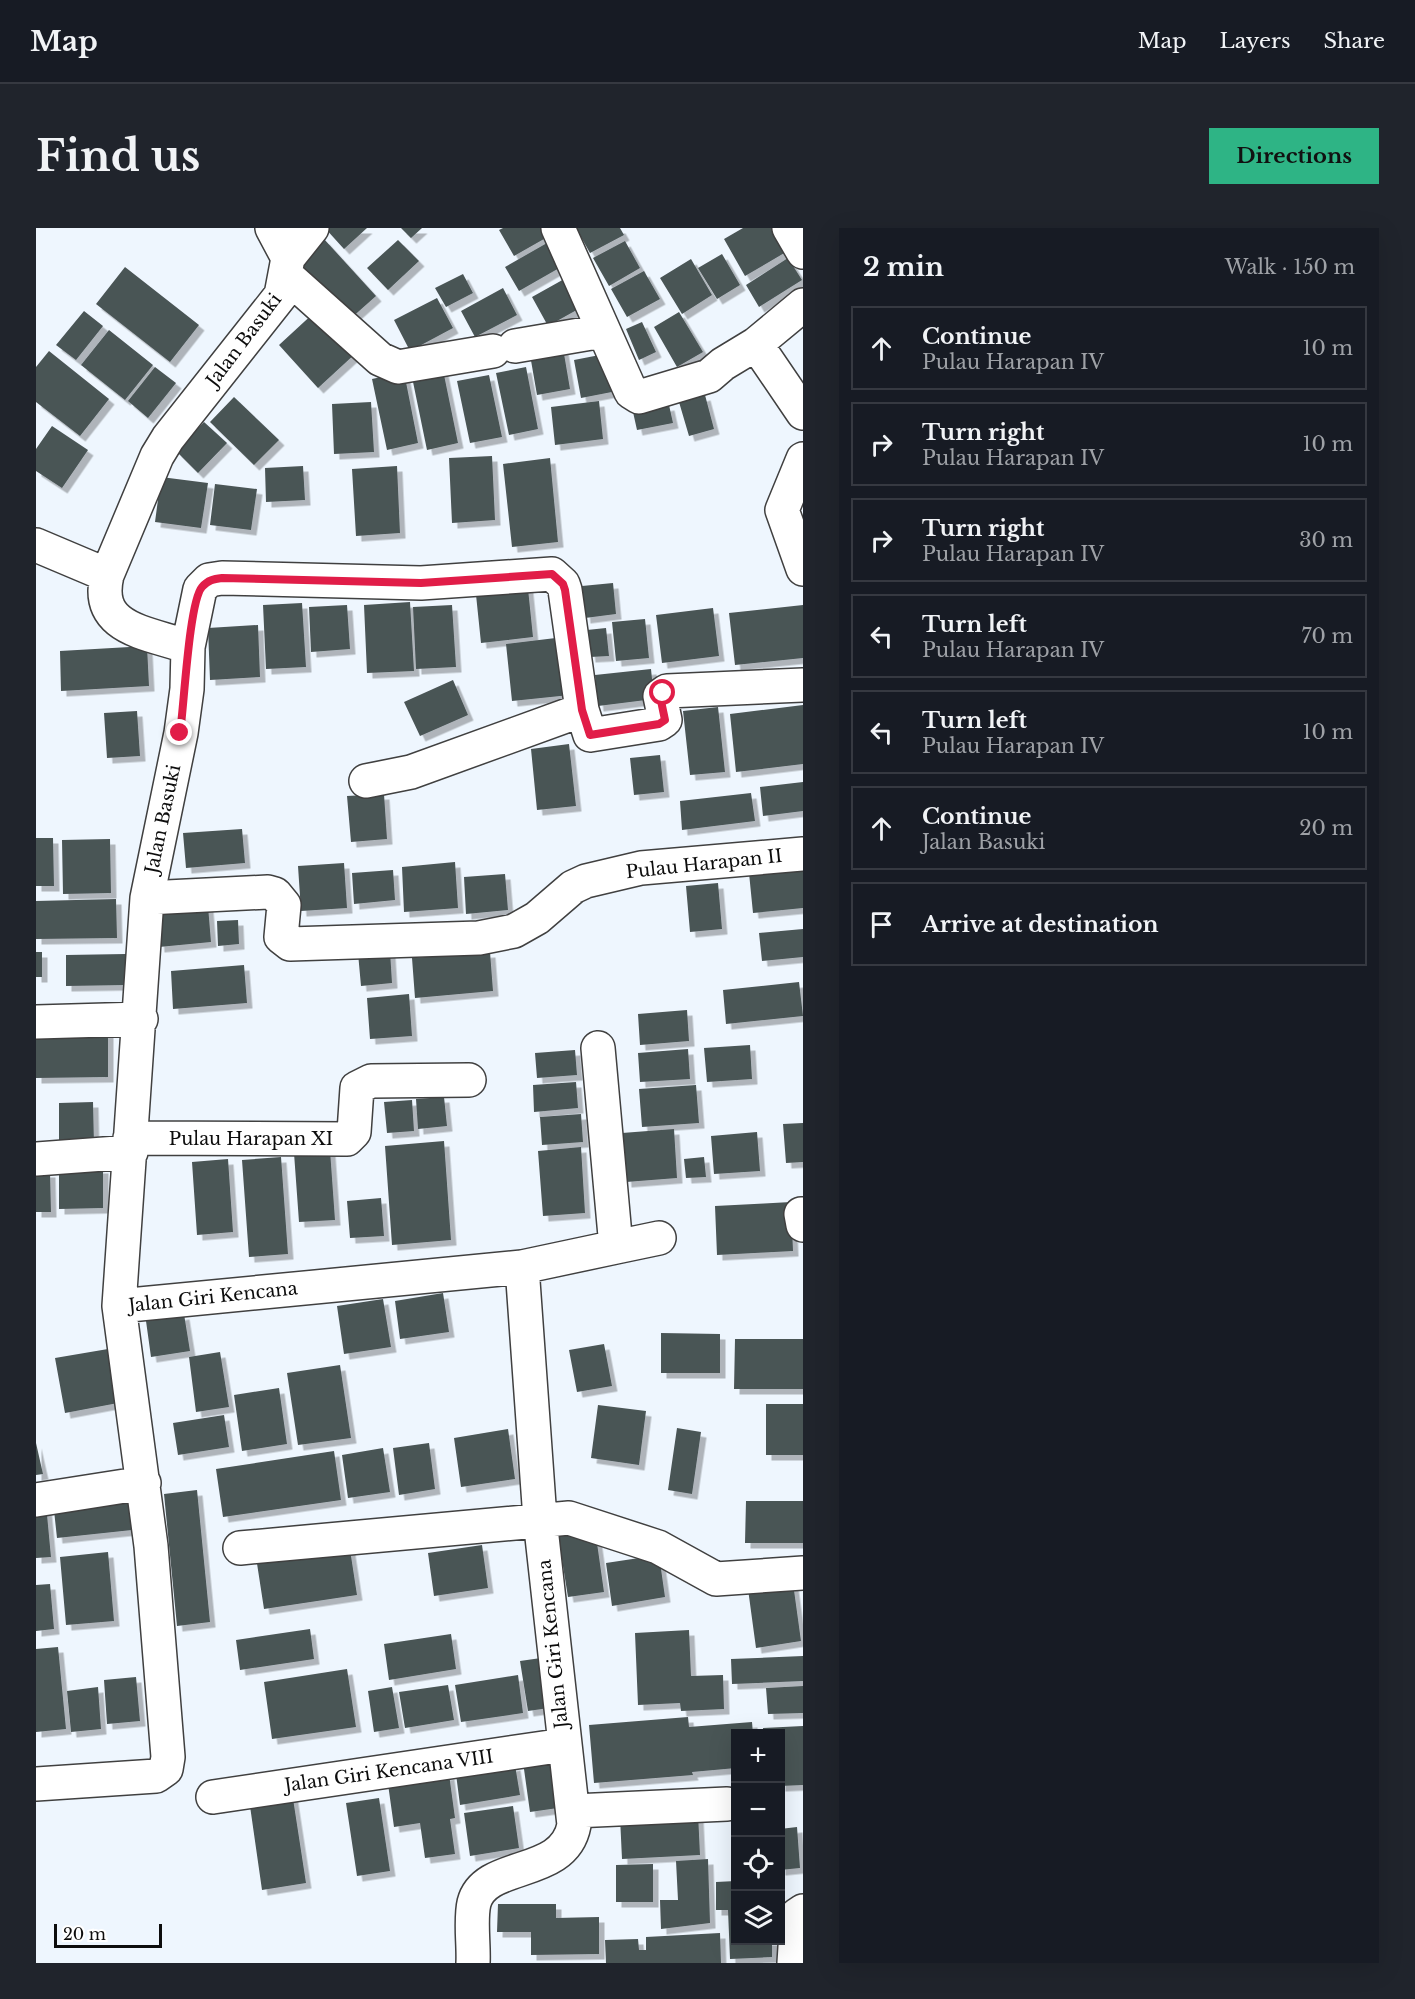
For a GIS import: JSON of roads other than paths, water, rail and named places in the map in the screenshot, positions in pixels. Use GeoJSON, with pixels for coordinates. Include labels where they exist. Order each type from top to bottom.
{"type":"FeatureCollection","features":[{"type":"Feature","properties":{"kind":"street"},"geometry":{"type":"LineString","coordinates":[[272,228],[287,267],[380,359],[398,367],[603,331]]}},
{"type":"Feature","properties":{"kind":"street","name":"Jalan Basuki"},"geometry":{"type":"LineString","coordinates":[[36,1784],[156,1776],[166,1769],[168,1757],[144,1483],[120,1306],[141,1019],[147,898],[180,733],[187,689],[188,647],[119,623],[108,611],[103,592],[107,575],[157,456],[168,438],[281,295],[287,267],[312,228]]}},
{"type":"Feature","properties":{"kind":"street"},"geometry":{"type":"LineString","coordinates":[[558,228],[603,331],[621,365],[631,392],[639,397],[709,376],[723,364],[756,344],[803,305]]}},
{"type":"Feature","properties":{"kind":"street"},"geometry":{"type":"LineString","coordinates":[[789,228],[803,252]]}},
{"type":"Feature","properties":{"kind":"street"},"geometry":{"type":"LineString","coordinates":[[756,344],[803,413]]}},
{"type":"Feature","properties":{"kind":"street"},"geometry":{"type":"LineString","coordinates":[[803,459],[782,510],[803,569]]}},
{"type":"Feature","properties":{"kind":"street"},"geometry":{"type":"LineString","coordinates":[[36,546],[107,575]]}},
{"type":"Feature","properties":{"kind":"street"},"geometry":{"type":"LineString","coordinates":[[188,647],[200,589],[209,580],[222,578],[421,583],[552,574],[563,584],[565,590],[582,710],[587,731],[594,735],[659,724],[665,720],[660,696],[667,691],[803,685]]}},
{"type":"Feature","properties":{"kind":"street"},"geometry":{"type":"LineString","coordinates":[[366,781],[411,772],[582,710]]}},
{"type":"Feature","properties":{"kind":"street","name":"Pulau Harapan II"},"geometry":{"type":"LineString","coordinates":[[147,898],[268,892],[275,894],[284,905],[281,937],[290,944],[479,938],[514,931],[537,918],[573,887],[586,881],[642,868],[803,854]]}},
{"type":"Feature","properties":{"kind":"street"},"geometry":{"type":"LineString","coordinates":[[36,1022],[141,1019]]}},
{"type":"Feature","properties":{"kind":"street"},"geometry":{"type":"LineString","coordinates":[[598,1048],[616,1247]]}},
{"type":"Feature","properties":{"kind":"street","name":"Pulau Harapan XI"},"geometry":{"type":"LineString","coordinates":[[131,1145],[347,1139],[354,1132],[357,1088],[362,1084],[371,1081],[469,1080]]}},
{"type":"Feature","properties":{"kind":"street"},"geometry":{"type":"LineString","coordinates":[[36,1159],[131,1145]]}},
{"type":"Feature","properties":{"kind":"street","name":"Jalan Giri Kencana"},"geometry":{"type":"LineString","coordinates":[[120,1306],[522,1267],[659,1238]]}},
{"type":"Feature","properties":{"kind":"street","name":"Jalan Giri Kencana"},"geometry":{"type":"LineString","coordinates":[[473,1963],[474,1902],[485,1886],[501,1876],[536,1864],[561,1851],[571,1841],[573,1811],[540,1519],[522,1267]]}},
{"type":"Feature","properties":{"kind":"street"},"geometry":{"type":"LineString","coordinates":[[36,1500],[144,1483]]}},
{"type":"Feature","properties":{"kind":"street"},"geometry":{"type":"LineString","coordinates":[[240,1548],[569,1518],[658,1547],[716,1580],[803,1573]]}},
{"type":"Feature","properties":{"kind":"street","name":"Jalan Giri Kencana VIII"},"geometry":{"type":"LineString","coordinates":[[213,1797],[564,1745]]}},
{"type":"Feature","properties":{"kind":"street"},"geometry":{"type":"LineString","coordinates":[[573,1811],[727,1804]]}},
{"type":"Feature","properties":{"kind":"street"},"geometry":{"type":"LineString","coordinates":[[794,1963],[797,1915],[803,1911]]}}]}
